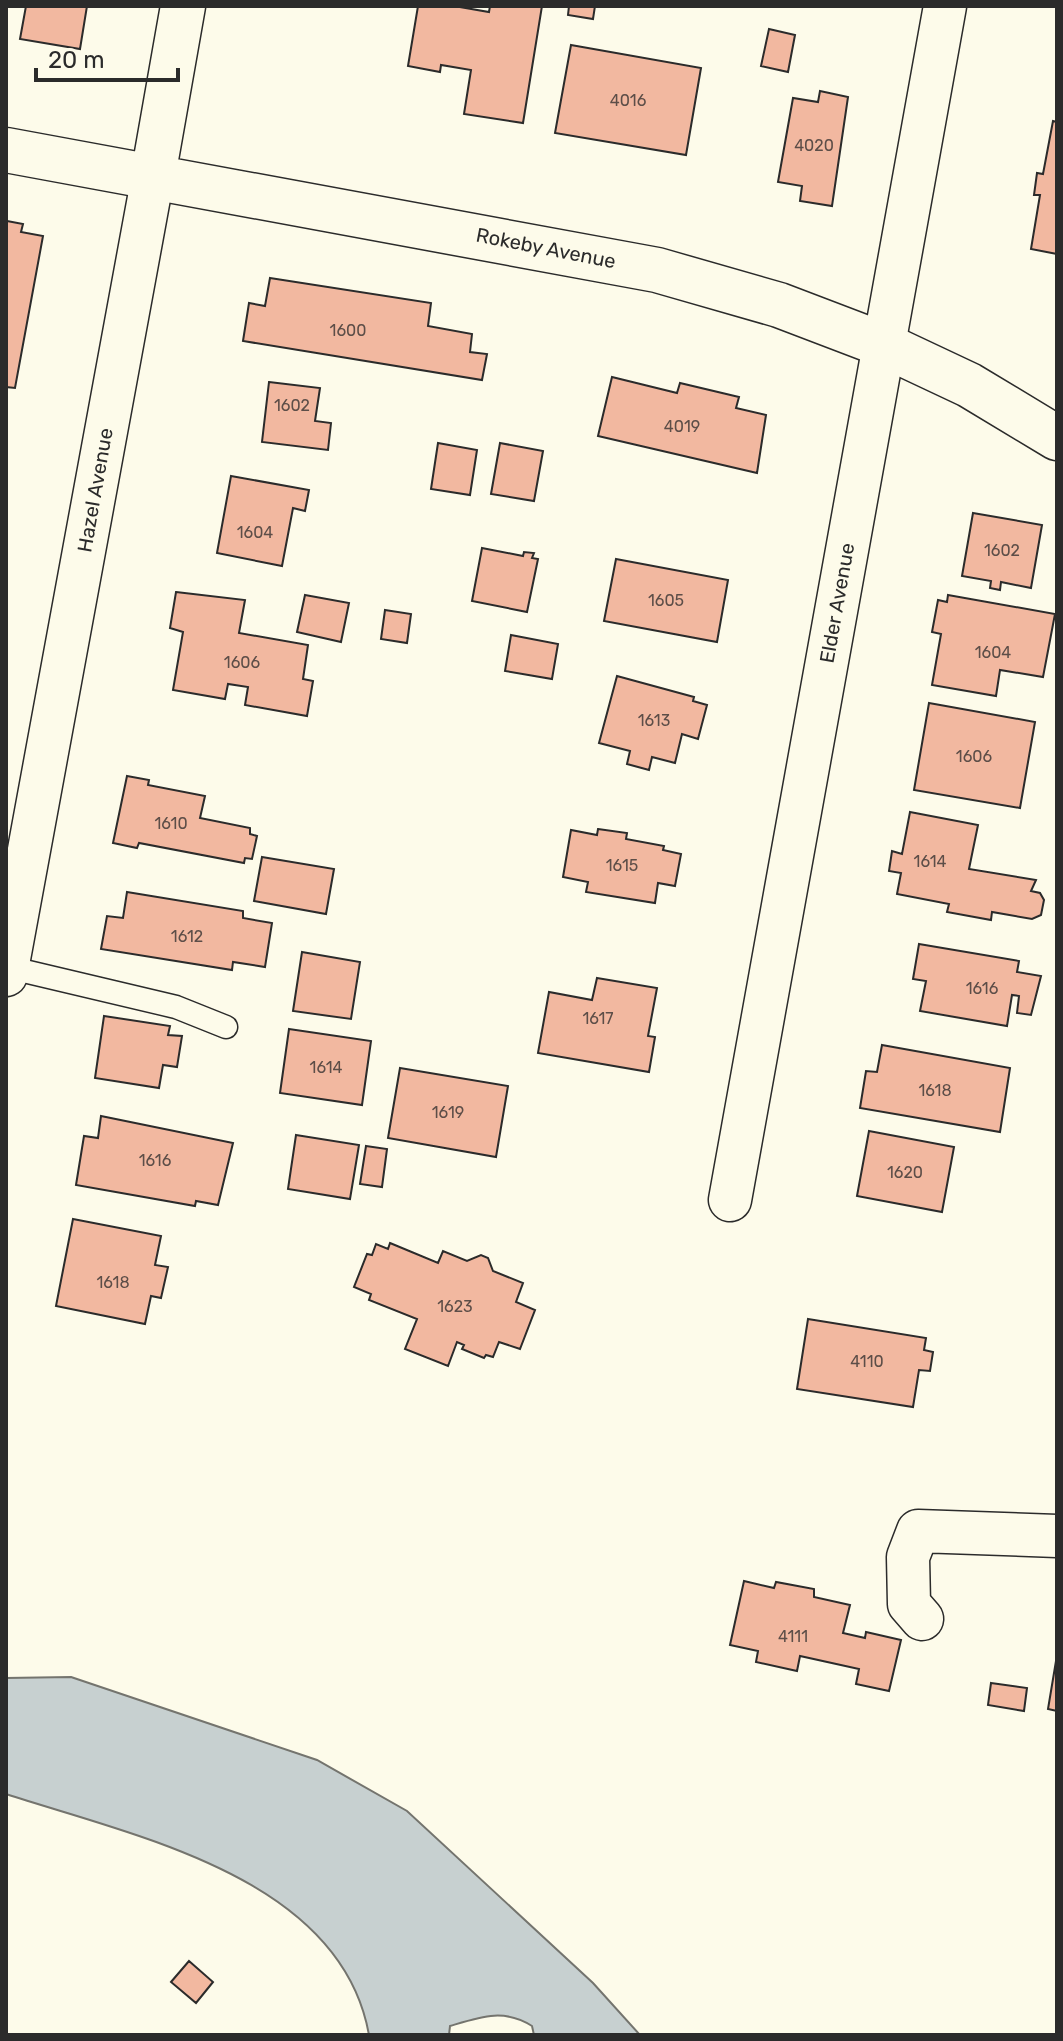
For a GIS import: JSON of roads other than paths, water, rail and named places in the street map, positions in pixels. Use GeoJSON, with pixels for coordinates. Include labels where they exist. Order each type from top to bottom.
{"type":"FeatureCollection","features":[{"type":"Feature","properties":{"kind":"street","name":"Hazel Avenue"},"geometry":{"type":"LineString","coordinates":[[7,971],[183,6]]}},
{"type":"Feature","properties":{"kind":"street","name":"Elder Avenue"},"geometry":{"type":"LineString","coordinates":[[730,1200],[945,6]]}},
{"type":"Feature","properties":{"kind":"street","name":"Rokeby Avenue"},"geometry":{"type":"LineString","coordinates":[[6,150],[657,270],[779,305],[884,345],[969,385],[1057,438]]}},
{"type":"Feature","properties":{"kind":"street"},"geometry":{"type":"LineString","coordinates":[[922,1619],[909,1604],[908,1557],[918,1531],[1057,1536]]}},
{"type":"Feature","properties":{"kind":"lane"},"geometry":{"type":"LineString","coordinates":[[7,971],[176,1007],[226,1027]]}}]}
